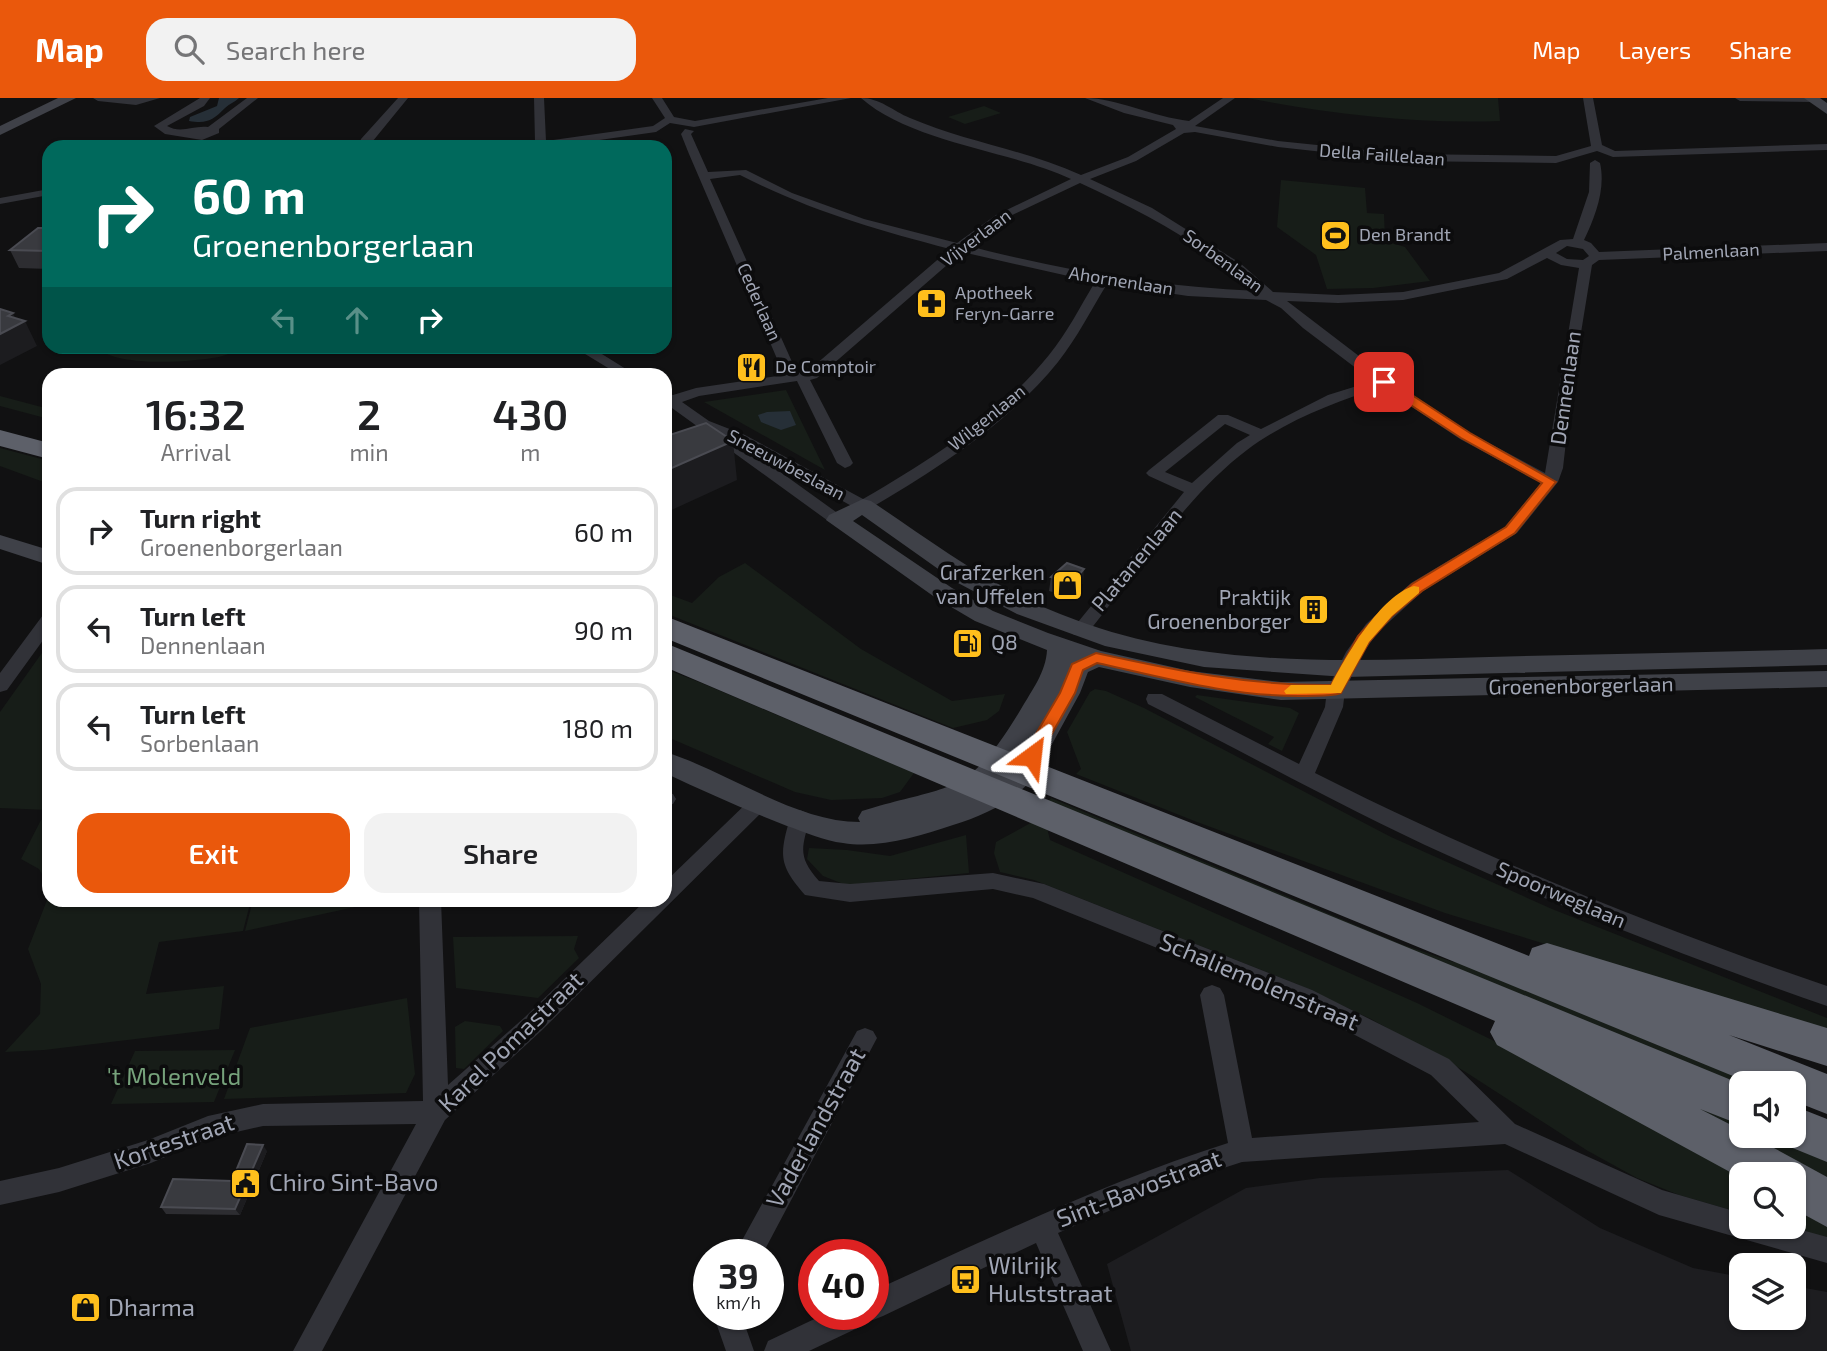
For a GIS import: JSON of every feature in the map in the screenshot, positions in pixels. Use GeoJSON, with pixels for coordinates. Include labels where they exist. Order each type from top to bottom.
{"type":"FeatureCollection","features":[{"type":"Feature","properties":{"kind":"highway"},"geometry":{"type":"LineString","coordinates":[[0,416],[42,427]]}},
{"type":"Feature","properties":{"kind":"highway"},"geometry":{"type":"LineString","coordinates":[[0,438],[42,449]]}},
{"type":"Feature","properties":{"kind":"highway"},"geometry":{"type":"LineString","coordinates":[[672,629],[1000,777],[1403,944],[1729,1099]]}},
{"type":"Feature","properties":{"kind":"highway"},"geometry":{"type":"LineString","coordinates":[[672,657],[1000,777]]}},
{"type":"Feature","properties":{"kind":"highway"},"geometry":{"type":"LineString","coordinates":[[1403,944],[1490,944],[1827,1047]]}},
{"type":"Feature","properties":{"kind":"highway"},"geometry":{"type":"LineString","coordinates":[[1403,944],[1827,1094]]}},
{"type":"Feature","properties":{"kind":"highway"},"geometry":{"type":"LineString","coordinates":[[1403,944],[1498,1024],[1757,1162]]}},
{"type":"Feature","properties":{"kind":"highway"},"geometry":{"type":"LineString","coordinates":[[1806,1132],[1827,1140]]}},
{"type":"Feature","properties":{"kind":"highway"},"geometry":{"type":"LineString","coordinates":[[1806,1191],[1827,1204]]}},
{"type":"Feature","properties":{"kind":"street"},"geometry":{"type":"LineString","coordinates":[[0,131],[69,98]]}},
{"type":"Feature","properties":{"kind":"street"},"geometry":{"type":"LineString","coordinates":[[98,98],[136,102],[155,98]]}},
{"type":"Feature","properties":{"kind":"street"},"geometry":{"type":"LineString","coordinates":[[205,98],[200,104],[159,126],[169,132],[192,133],[195,136],[211,135],[253,98]]}},
{"type":"Feature","properties":{"kind":"street"},"geometry":{"type":"LineString","coordinates":[[366,140],[403,98]]}},
{"type":"Feature","properties":{"kind":"street"},"geometry":{"type":"LineString","coordinates":[[539,98],[541,140]]}},
{"type":"Feature","properties":{"kind":"street"},"geometry":{"type":"LineString","coordinates":[[657,98],[671,120],[692,128]]}},
{"type":"Feature","properties":{"kind":"street"},"geometry":{"type":"LineString","coordinates":[[587,140],[692,128],[846,98]]}},
{"type":"Feature","properties":{"kind":"street","name":"Sorbenlaan"},"geometry":{"type":"LineString","coordinates":[[866,98],[905,120],[932,131],[1020,154],[1083,178],[1182,230],[1236,266],[1271,297],[1286,305],[1308,325],[1384,382],[1465,436],[1550,482]]}},
{"type":"Feature","properties":{"kind":"street","name":"Della Faillelaan"},"geometry":{"type":"LineString","coordinates":[[1090,98],[1186,127],[1284,146],[1369,156],[1470,160],[1571,157]]}},
{"type":"Feature","properties":{"kind":"street","name":"Vijverlaan"},"geometry":{"type":"LineString","coordinates":[[797,377],[813,375],[959,248],[1000,217],[1083,178],[1132,159],[1230,98]]}},
{"type":"Feature","properties":{"kind":"street"},"geometry":{"type":"LineString","coordinates":[[1588,98],[1598,148]]}},
{"type":"Feature","properties":{"kind":"street"},"geometry":{"type":"LineString","coordinates":[[1740,98],[1819,102]]}},
{"type":"Feature","properties":{"kind":"street"},"geometry":{"type":"LineString","coordinates":[[665,132],[657,125],[671,120]]}},
{"type":"Feature","properties":{"kind":"street","name":"Cederlaan"},"geometry":{"type":"LineString","coordinates":[[692,128],[686,134],[694,155],[797,377]]}},
{"type":"Feature","properties":{"kind":"street","name":"Cederlaan"},"geometry":{"type":"LineString","coordinates":[[665,132],[680,135],[694,155]]}},
{"type":"Feature","properties":{"kind":"street"},"geometry":{"type":"LineString","coordinates":[[1571,157],[1586,149],[1598,148],[1613,154],[1827,147]]}},
{"type":"Feature","properties":{"kind":"street"},"geometry":{"type":"LineString","coordinates":[[1571,157],[1595,163],[1613,154]]}},
{"type":"Feature","properties":{"kind":"street"},"geometry":{"type":"LineString","coordinates":[[1577,242],[1588,216],[1597,172],[1595,163]]}},
{"type":"Feature","properties":{"kind":"street","name":"Ahornenlaan"},"geometry":{"type":"LineString","coordinates":[[704,176],[742,172],[788,195],[860,222],[959,248],[1103,280],[1188,292],[1338,299],[1403,296],[1503,276],[1548,253]]}},
{"type":"Feature","properties":{"kind":"street"},"geometry":{"type":"LineString","coordinates":[[0,201],[42,193]]}},
{"type":"Feature","properties":{"kind":"street"},"geometry":{"type":"LineString","coordinates":[[1577,242],[1587,246],[1591,260],[1572,264],[1555,260],[1548,253],[1564,243],[1577,242]]}},
{"type":"Feature","properties":{"kind":"street","name":"Palmenlaan"},"geometry":{"type":"LineString","coordinates":[[1591,260],[1827,247]]}},
{"type":"Feature","properties":{"kind":"street","name":"Dennenlaan"},"geometry":{"type":"LineString","coordinates":[[1341,679],[1363,639],[1387,613],[1417,587],[1511,530],[1550,482],[1555,468],[1561,411],[1591,260]]}},
{"type":"Feature","properties":{"kind":"street","name":"Wilgenlaan"},"geometry":{"type":"LineString","coordinates":[[837,520],[863,506],[958,443],[1029,385],[1053,360],[1103,280]]}},
{"type":"Feature","properties":{"kind":"street"},"geometry":{"type":"LineString","coordinates":[[592,354],[616,368]]}},
{"type":"Feature","properties":{"kind":"street"},"geometry":{"type":"LineString","coordinates":[[672,397],[797,377],[845,463]]}},
{"type":"Feature","properties":{"kind":"street","name":"Platanenlaan"},"geometry":{"type":"LineString","coordinates":[[1070,639],[1194,490],[1225,461],[1260,434],[1332,398],[1384,382]]}},
{"type":"Feature","properties":{"kind":"street","name":"Sneeuwbeslaan"},"geometry":{"type":"LineString","coordinates":[[672,400],[837,520]]}},
{"type":"Feature","properties":{"kind":"street","name":"Platanenlaan"},"geometry":{"type":"LineString","coordinates":[[1194,490],[1154,473],[1223,418],[1260,434]]}},
{"type":"Feature","properties":{"kind":"street","name":"Sneeuwbeslaan"},"geometry":{"type":"LineString","coordinates":[[709,425],[740,438],[863,506]]}},
{"type":"Feature","properties":{"kind":"street","name":"Groenenborgerlaan"},"geometry":{"type":"LineString","coordinates":[[863,506],[980,586],[1025,610],[1096,658],[1190,679],[1281,691],[1341,679],[1827,657]]}},
{"type":"Feature","properties":{"kind":"street","name":"Groenenborgerlaan"},"geometry":{"type":"LineString","coordinates":[[837,520],[944,593],[984,616],[1070,639],[1186,658],[1341,679],[1827,680]]}},
{"type":"Feature","properties":{"kind":"street"},"geometry":{"type":"LineString","coordinates":[[0,542],[42,556]]}},
{"type":"Feature","properties":{"kind":"street"},"geometry":{"type":"LineString","coordinates":[[0,686],[42,629]]}},
{"type":"Feature","properties":{"kind":"street"},"geometry":{"type":"LineString","coordinates":[[1000,777],[1070,639]]}},
{"type":"Feature","properties":{"kind":"street"},"geometry":{"type":"LineString","coordinates":[[672,765],[758,804],[844,832],[872,834],[916,826],[952,815],[1000,777],[1068,693],[1077,667],[1096,658]]}},
{"type":"Feature","properties":{"kind":"street"},"geometry":{"type":"LineString","coordinates":[[1304,775],[1334,707],[1341,679]]}},
{"type":"Feature","properties":{"kind":"street","name":"Spoorweglaan"},"geometry":{"type":"LineString","coordinates":[[1155,699],[1400,824],[1535,885],[1704,953],[1827,996]]}},
{"type":"Feature","properties":{"kind":"street"},"geometry":{"type":"LineString","coordinates":[[672,888],[758,804]]}},
{"type":"Feature","properties":{"kind":"street","name":"Schaliemolenstraat"},"geometry":{"type":"LineString","coordinates":[[800,818],[791,848],[793,866],[813,889],[850,893],[993,881],[1036,890],[1304,997],[1440,1067],[1506,1132],[1659,1202],[1729,1222]]}},
{"type":"Feature","properties":{"kind":"street"},"geometry":{"type":"LineString","coordinates":[[430,907],[436,1112]]}},
{"type":"Feature","properties":{"kind":"street","name":"Karel Pomastraat"},"geometry":{"type":"LineString","coordinates":[[307,1351],[436,1112],[534,1024],[653,907]]}},
{"type":"Feature","properties":{"kind":"street","name":"Schaliemolenstraat"},"geometry":{"type":"LineString","coordinates":[[1212,995],[1242,1150]]}},
{"type":"Feature","properties":{"kind":"street","name":"Vaderlandstraat"},"geometry":{"type":"LineString","coordinates":[[756,1239],[865,1038]]}},
{"type":"Feature","properties":{"kind":"street","name":"Kortestraat"},"geometry":{"type":"LineString","coordinates":[[0,1193],[59,1180],[138,1155],[208,1127],[263,1115],[436,1112]]}},
{"type":"Feature","properties":{"kind":"street","name":"Sint-Bavostraat"},"geometry":{"type":"LineString","coordinates":[[889,1299],[1042,1227],[1158,1177],[1242,1150],[1506,1132]]}},
{"type":"Feature","properties":{"kind":"street"},"geometry":{"type":"LineString","coordinates":[[1042,1227],[1097,1351]]}},
{"type":"Feature","properties":{"kind":"street","name":"Schaliemolenstraat"},"geometry":{"type":"LineString","coordinates":[[1788,1239],[1827,1250]]}},
{"type":"Feature","properties":{"kind":"street"},"geometry":{"type":"LineString","coordinates":[[733,1330],[740,1351]]}},
{"type":"Feature","properties":{"kind":"street"},"geometry":{"type":"LineString","coordinates":[[778,1351],[822,1330]]}},
{"type":"Feature","properties":{"kind":"shaded area"},"geometry":{"type":"Polygon","coordinates":[[[219,98],[239,98],[210,120],[189,121],[190,117],[217,106],[219,98]]]}},
{"type":"Feature","properties":{"kind":"shaded area"},"geometry":{"type":"Polygon","coordinates":[[[790,411],[796,425],[781,430],[761,422],[758,415],[767,412],[790,411]]]}},
{"type":"Feature","properties":{"kind":"shaded area"},"geometry":{"type":"Polygon","coordinates":[[[1508,1170],[1600,1228],[1693,1268],[1729,1275],[1729,1330],[1806,1330],[1806,1288],[1827,1292],[1827,1351],[1131,1351],[1107,1264],[1246,1188],[1320,1178],[1508,1170]]]}},
{"type":"Feature","properties":{"kind":"green space"},"geometry":{"type":"Polygon","coordinates":[[[1247,98],[1498,98],[1500,121],[1373,117],[1247,98]]]}},
{"type":"Feature","properties":{"kind":"green space"},"geometry":{"type":"Polygon","coordinates":[[[984,106],[1001,113],[965,124],[948,117],[984,106]]]}},
{"type":"Feature","properties":{"kind":"green space","name":"Den Brandt"},"geometry":{"type":"Polygon","coordinates":[[[1281,180],[1365,188],[1367,213],[1384,214],[1385,241],[1405,247],[1430,281],[1373,288],[1327,289],[1316,255],[1277,227],[1281,180]]]}},
{"type":"Feature","properties":{"kind":"green space"},"geometry":{"type":"Polygon","coordinates":[[[106,354],[229,354],[155,362],[106,354]]]}},
{"type":"Feature","properties":{"kind":"green space"},"geometry":{"type":"Polygon","coordinates":[[[786,390],[825,470],[704,402],[786,390]]]}},
{"type":"Feature","properties":{"kind":"green space"},"geometry":{"type":"Polygon","coordinates":[[[0,396],[42,407],[42,417],[0,406],[0,396]]]}},
{"type":"Feature","properties":{"kind":"green space"},"geometry":{"type":"Polygon","coordinates":[[[0,448],[42,459],[42,481],[0,466],[0,448]]]}},
{"type":"Feature","properties":{"kind":"green space"},"geometry":{"type":"Polygon","coordinates":[[[745,563],[861,649],[952,701],[1005,694],[999,711],[987,720],[953,728],[672,616],[672,596],[692,603],[719,577],[745,563]]]}},
{"type":"Feature","properties":{"kind":"green space"},"geometry":{"type":"Polygon","coordinates":[[[42,653],[42,810],[0,808],[0,712],[42,653]]]}},
{"type":"Feature","properties":{"kind":"green space"},"geometry":{"type":"Polygon","coordinates":[[[672,672],[914,773],[900,792],[882,798],[831,800],[795,792],[672,739],[672,672]]]}},
{"type":"Feature","properties":{"kind":"green space"},"geometry":{"type":"Polygon","coordinates":[[[1095,689],[1106,691],[1144,708],[1391,837],[1552,909],[1827,1018],[1827,1031],[1445,913],[1197,822],[1076,774],[1081,769],[1067,732],[1090,692],[1095,689]]]}},
{"type":"Feature","properties":{"kind":"green space"},"geometry":{"type":"Polygon","coordinates":[[[1197,695],[1290,708],[1299,713],[1282,751],[1268,744],[1274,737],[1195,697],[1197,695]]]}},
{"type":"Feature","properties":{"kind":"green space"},"geometry":{"type":"Polygon","coordinates":[[[1051,798],[1401,944],[1453,962],[1471,963],[1735,1071],[1729,1071],[1729,1086],[1047,803],[1051,798]]]}},
{"type":"Feature","properties":{"kind":"green space"},"geometry":{"type":"Polygon","coordinates":[[[42,820],[42,874],[39,869],[21,859],[42,820]]]}},
{"type":"Feature","properties":{"kind":"green space"},"geometry":{"type":"Polygon","coordinates":[[[1036,820],[1046,824],[1050,840],[1417,1003],[1583,1085],[1729,1165],[1729,1210],[1679,1195],[1637,1178],[1588,1151],[1464,1071],[1371,1019],[1299,985],[1034,880],[1000,872],[994,853],[996,842],[1036,820]]]}},
{"type":"Feature","properties":{"kind":"green space"},"geometry":{"type":"Polygon","coordinates":[[[966,835],[969,873],[846,885],[823,876],[807,859],[809,848],[890,856],[966,835]]]}},
{"type":"Feature","properties":{"kind":"green space"},"geometry":{"type":"Polygon","coordinates":[[[44,907],[249,907],[243,931],[159,942],[146,994],[224,986],[219,1029],[44,1050],[5,1052],[40,1014],[41,984],[28,949],[44,907]]]}},
{"type":"Feature","properties":{"kind":"green space"},"geometry":{"type":"Polygon","coordinates":[[[251,907],[355,907],[245,931],[251,907]]]}},
{"type":"Feature","properties":{"kind":"green space"},"geometry":{"type":"Polygon","coordinates":[[[578,936],[574,949],[579,958],[538,998],[456,988],[453,937],[578,936]]]}},
{"type":"Feature","properties":{"kind":"green space"},"geometry":{"type":"Polygon","coordinates":[[[407,998],[415,1074],[406,1093],[224,1099],[250,1028],[407,998]]]}},
{"type":"Feature","properties":{"kind":"green space"},"geometry":{"type":"Polygon","coordinates":[[[465,1021],[500,1026],[503,1031],[464,1069],[456,1068],[455,1027],[465,1021]]]}},
{"type":"Feature","properties":{"kind":"green space","name":"'t Molenveld"},"geometry":{"type":"Polygon","coordinates":[[[235,1050],[214,1102],[111,1104],[135,1051],[235,1050]]]}},
{"type":"Feature","properties":{"kind":"green space"},"geometry":{"type":"Polygon","coordinates":[[[1629,1077],[1729,1119],[1729,1135],[1629,1077]]]}},
{"type":"Feature","properties":{"kind":"green space"},"geometry":{"type":"Polygon","coordinates":[[[1752,1148],[1796,1148],[1827,1161],[1827,1191],[1806,1179],[1806,1162],[1777,1162],[1752,1148]]]}},
{"type":"Feature","properties":{"kind":"green space"},"geometry":{"type":"Polygon","coordinates":[[[1806,1211],[1827,1224],[1827,1243],[1806,1234],[1806,1211]]]}},
{"type":"Feature","properties":{"kind":"building"},"geometry":{"type":"Polygon","coordinates":[[[38,228],[42,228],[42,251],[10,250],[38,228]]]}},
{"type":"Feature","properties":{"kind":"building"},"geometry":{"type":"Polygon","coordinates":[[[0,309],[13,313],[8,316],[25,321],[0,334],[0,309]]]}},
{"type":"Feature","properties":{"kind":"building"},"geometry":{"type":"Polygon","coordinates":[[[706,423],[733,441],[672,468],[672,434],[706,423]]]}},
{"type":"Feature","properties":{"kind":"building"},"geometry":{"type":"Polygon","coordinates":[[[1067,563],[1084,569],[1072,583],[1051,577],[1067,563]]]}},
{"type":"Feature","properties":{"kind":"building","name":"Chiro Sint-Bavo"},"geometry":{"type":"Polygon","coordinates":[[[247,1144],[263,1145],[235,1209],[161,1207],[173,1179],[232,1181],[247,1144]]]}},
{"type":"Feature","properties":{"kind":"slow traffic"},"geometry":{"type":"LineString","coordinates":[[1291,691],[1336,690],[1363,639],[1387,613],[1414,590]]}},
{"type":"Feature","properties":{"kind":"place","name":"Den Brandt"},"geometry":{"type":"Point","coordinates":[1336,235]}},
{"type":"Feature","properties":{"kind":"place","name":"Apotheek Feryn-Garre"},"geometry":{"type":"Point","coordinates":[932,303]}},
{"type":"Feature","properties":{"kind":"place","name":"De Comptoir"},"geometry":{"type":"Point","coordinates":[752,367]}},
{"type":"Feature","properties":{"kind":"place","name":"Grafzerken van Uffelen"},"geometry":{"type":"Point","coordinates":[1068,585]}},
{"type":"Feature","properties":{"kind":"place","name":"Praktijk Groenenborger"},"geometry":{"type":"Point","coordinates":[1314,610]}},
{"type":"Feature","properties":{"kind":"place","name":"Q8"},"geometry":{"type":"Point","coordinates":[968,643]}},
{"type":"Feature","properties":{"kind":"place","name":"Chiro Sint-Bavo"},"geometry":{"type":"Point","coordinates":[246,1183]}},
{"type":"Feature","properties":{"kind":"place","name":"Wilrijk Hulststraat"},"geometry":{"type":"Point","coordinates":[965,1280]}},
{"type":"Feature","properties":{"kind":"place","name":"Dharma"},"geometry":{"type":"Point","coordinates":[85,1308]}},
{"type":"Feature","properties":{"kind":"route"},"geometry":{"type":"LineString","coordinates":[[1032,756],[1068,693],[1077,667],[1096,658],[1190,679],[1243,687],[1281,691],[1336,690],[1363,639],[1387,613],[1417,587],[1511,530],[1550,482],[1465,436],[1384,382]]}}]}
